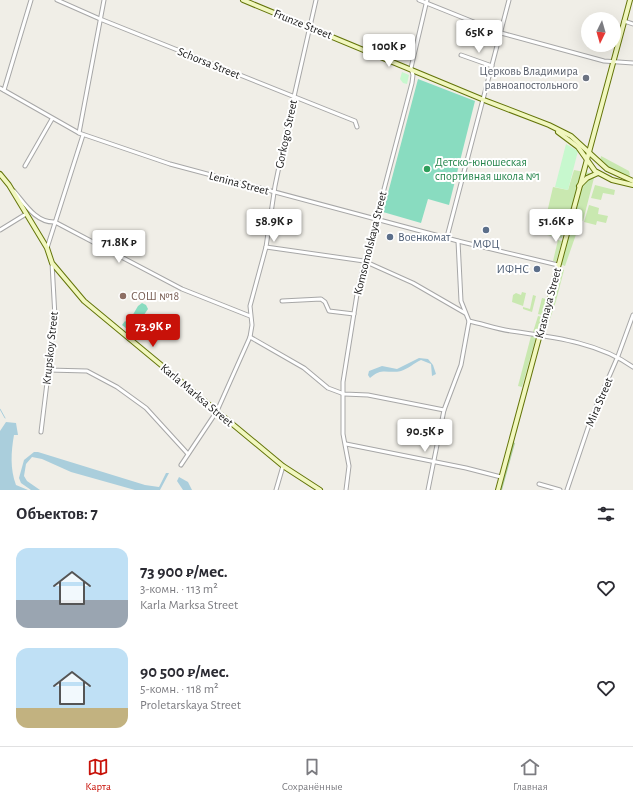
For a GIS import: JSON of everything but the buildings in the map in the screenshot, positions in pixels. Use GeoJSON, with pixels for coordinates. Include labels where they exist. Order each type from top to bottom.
{"type":"FeatureCollection","features":[{"type":"Feature","properties":{"kind":"main road","name":"Frunze Street"},"geometry":{"type":"LineString","coordinates":[[244,0],[411,68],[571,136],[607,169],[633,181]]}},
{"type":"Feature","properties":{"kind":"main road","name":"Krasnaya Street"},"geometry":{"type":"LineString","coordinates":[[498,490],[630,0]]}},
{"type":"Feature","properties":{"kind":"main road","name":"Frunze Street"},"geometry":{"type":"LineString","coordinates":[[540,122],[560,133],[578,147],[598,173],[612,180],[633,185]]}},
{"type":"Feature","properties":{"kind":"main road"},"geometry":{"type":"LineString","coordinates":[[579,186],[587,178],[598,173]]}},
{"type":"Feature","properties":{"kind":"main road","name":"Karla Marksa Street"},"geometry":{"type":"LineString","coordinates":[[0,174],[9,185],[47,248],[52,263],[84,301],[283,466],[320,490]]}},
{"type":"Feature","properties":{"kind":"street"},"geometry":{"type":"LineString","coordinates":[[2,89],[31,0]]}},
{"type":"Feature","properties":{"kind":"street","name":"Schorsa Street"},"geometry":{"type":"LineString","coordinates":[[57,0],[100,19],[355,121],[357,127]]}},
{"type":"Feature","properties":{"kind":"street"},"geometry":{"type":"LineString","coordinates":[[47,248],[81,134],[104,0]]}},
{"type":"Feature","properties":{"kind":"street","name":"Gorkogo Street"},"geometry":{"type":"LineString","coordinates":[[181,465],[216,411],[250,337],[252,325],[250,306],[266,246],[274,192],[316,0]]}},
{"type":"Feature","properties":{"kind":"street"},"geometry":{"type":"LineString","coordinates":[[419,0],[427,1],[501,33],[554,48],[613,62],[633,64]]}},
{"type":"Feature","properties":{"kind":"street"},"geometry":{"type":"LineString","coordinates":[[447,237],[509,0]]}},
{"type":"Feature","properties":{"kind":"street","name":"Komsomolskaya Street"},"geometry":{"type":"LineString","coordinates":[[346,490],[349,466],[343,434],[343,382],[354,314],[364,261],[412,83],[413,75],[411,68],[427,1]]}},
{"type":"Feature","properties":{"kind":"street"},"geometry":{"type":"LineString","coordinates":[[624,21],[633,24]]}},
{"type":"Feature","properties":{"kind":"street"},"geometry":{"type":"LineString","coordinates":[[461,55],[492,66]]}},
{"type":"Feature","properties":{"kind":"street","name":"Lenina Street"},"geometry":{"type":"LineString","coordinates":[[2,89],[52,119],[81,134],[170,164],[458,241],[558,265]]}},
{"type":"Feature","properties":{"kind":"street"},"geometry":{"type":"LineString","coordinates":[[25,166],[52,119]]}},
{"type":"Feature","properties":{"kind":"street"},"geometry":{"type":"LineString","coordinates":[[9,185],[37,216],[45,222],[55,222],[182,288],[250,316]]}},
{"type":"Feature","properties":{"kind":"street"},"geometry":{"type":"LineString","coordinates":[[0,230],[26,214]]}},
{"type":"Feature","properties":{"kind":"street"},"geometry":{"type":"LineString","coordinates":[[428,490],[444,410],[461,365],[469,321],[461,300],[458,241]]}},
{"type":"Feature","properties":{"kind":"street"},"geometry":{"type":"LineString","coordinates":[[266,246],[364,261],[413,283],[465,313]]}},
{"type":"Feature","properties":{"kind":"street","name":"Krupskoy Street"},"geometry":{"type":"LineString","coordinates":[[41,432],[55,317],[52,263]]}},
{"type":"Feature","properties":{"kind":"street"},"geometry":{"type":"LineString","coordinates":[[282,301],[321,299],[325,302],[329,311],[354,314]]}},
{"type":"Feature","properties":{"kind":"street","name":"Mira Street"},"geometry":{"type":"LineString","coordinates":[[567,490],[592,416],[618,356],[633,315]]}},
{"type":"Feature","properties":{"kind":"street"},"geometry":{"type":"LineString","coordinates":[[469,321],[507,330],[528,331],[582,345],[618,356],[633,367]]}},
{"type":"Feature","properties":{"kind":"street"},"geometry":{"type":"LineString","coordinates":[[250,337],[304,368],[328,388],[344,394],[368,395],[444,410]]}},
{"type":"Feature","properties":{"kind":"street"},"geometry":{"type":"LineString","coordinates":[[48,370],[87,371],[117,387],[146,408],[188,454]]}},
{"type":"Feature","properties":{"kind":"street"},"geometry":{"type":"LineString","coordinates":[[346,444],[501,476]]}},
{"type":"Feature","properties":{"kind":"street"},"geometry":{"type":"LineString","coordinates":[[276,490],[283,466]]}},
{"type":"Feature","properties":{"kind":"street"},"geometry":{"type":"LineString","coordinates":[[539,484],[560,490]]}},
{"type":"Feature","properties":{"kind":"green space"},"geometry":{"type":"Polygon","coordinates":[[[402,72],[409,75],[407,84],[403,83],[400,79],[402,72]]]}},
{"type":"Feature","properties":{"kind":"green space","name":"Детско-юношеская спортивная школа №1"},"geometry":{"type":"Polygon","coordinates":[[[418,79],[475,101],[449,205],[428,199],[421,223],[383,212],[418,79]]]}},
{"type":"Feature","properties":{"kind":"green space"},"geometry":{"type":"Polygon","coordinates":[[[566,144],[578,151],[568,190],[555,187],[566,144]]]}},
{"type":"Feature","properties":{"kind":"green space"},"geometry":{"type":"Polygon","coordinates":[[[601,156],[629,171],[630,175],[627,177],[606,166],[600,161],[601,156]]]}},
{"type":"Feature","properties":{"kind":"green space"},"geometry":{"type":"Polygon","coordinates":[[[574,170],[595,174],[583,221],[567,221],[562,238],[542,234],[553,187],[568,190],[574,170]]]}},
{"type":"Feature","properties":{"kind":"green space"},"geometry":{"type":"Polygon","coordinates":[[[595,185],[615,190],[614,195],[603,193],[601,200],[591,198],[595,185]]]}},
{"type":"Feature","properties":{"kind":"green space"},"geometry":{"type":"Polygon","coordinates":[[[589,205],[599,208],[598,214],[608,216],[606,223],[597,221],[596,225],[584,222],[589,205]]]}},
{"type":"Feature","properties":{"kind":"green space"},"geometry":{"type":"Polygon","coordinates":[[[572,223],[580,223],[565,266],[560,264],[572,223]]]}},
{"type":"Feature","properties":{"kind":"green space"},"geometry":{"type":"Polygon","coordinates":[[[558,240],[562,241],[556,262],[553,261],[558,240]]]}},
{"type":"Feature","properties":{"kind":"green space"},"geometry":{"type":"Polygon","coordinates":[[[559,268],[564,270],[556,301],[552,299],[559,268]]]}},
{"type":"Feature","properties":{"kind":"green space"},"geometry":{"type":"Polygon","coordinates":[[[522,292],[526,293],[523,306],[512,302],[513,295],[516,293],[521,295],[522,292]]]}},
{"type":"Feature","properties":{"kind":"green space"},"geometry":{"type":"Polygon","coordinates":[[[533,295],[536,296],[532,312],[523,309],[523,307],[530,309],[533,295]]]}},
{"type":"Feature","properties":{"kind":"green space"},"geometry":{"type":"Polygon","coordinates":[[[542,298],[546,299],[542,315],[538,314],[542,298]]]}},
{"type":"Feature","properties":{"kind":"green space"},"geometry":{"type":"Polygon","coordinates":[[[552,300],[556,301],[545,334],[542,333],[552,300]]]}},
{"type":"Feature","properties":{"kind":"green space"},"geometry":{"type":"Polygon","coordinates":[[[142,303],[146,305],[148,309],[137,325],[133,327],[135,329],[132,333],[122,325],[125,321],[128,323],[138,306],[142,303]]]}},
{"type":"Feature","properties":{"kind":"green space"},"geometry":{"type":"Polygon","coordinates":[[[538,316],[542,317],[537,333],[533,332],[538,316]]]}},
{"type":"Feature","properties":{"kind":"green space"},"geometry":{"type":"Polygon","coordinates":[[[531,336],[536,337],[522,387],[518,386],[531,336]]]}},
{"type":"Feature","properties":{"kind":"green space"},"geometry":{"type":"Polygon","coordinates":[[[513,442],[515,443],[502,490],[500,490],[513,442]]]}},
{"type":"Feature","properties":{"kind":"water"},"geometry":{"type":"Polygon","coordinates":[[[419,358],[428,359],[433,365],[436,374],[432,376],[431,364],[421,360],[401,371],[381,372],[370,378],[368,375],[369,371],[382,366],[397,369],[419,358]]]}},
{"type":"Feature","properties":{"kind":"water"},"geometry":{"type":"Polygon","coordinates":[[[6,422],[16,423],[18,435],[14,435],[12,454],[12,467],[16,485],[28,490],[0,490],[0,431],[6,422]]]}},
{"type":"Feature","properties":{"kind":"water"},"geometry":{"type":"Polygon","coordinates":[[[34,452],[145,485],[159,487],[166,473],[169,473],[160,490],[135,490],[71,472],[42,459],[32,457],[26,464],[24,476],[27,481],[40,490],[31,490],[21,483],[19,478],[24,460],[34,452]]]}},
{"type":"Feature","properties":{"kind":"water"},"geometry":{"type":"Polygon","coordinates":[[[179,477],[188,482],[192,490],[183,490],[177,481],[179,477]]]}},
{"type":"Feature","properties":{"kind":"waterway"},"geometry":{"type":"LineString","coordinates":[[0,409],[5,418]]}},
{"type":"Feature","properties":{"kind":"place","name":"Церковь Владимира равноапостольного"},"geometry":{"type":"Point","coordinates":[586,78]}},
{"type":"Feature","properties":{"kind":"place","name":"Детско-юношеская спортивная школа №1"},"geometry":{"type":"Point","coordinates":[427,169]}},
{"type":"Feature","properties":{"kind":"place","name":"МФЦ"},"geometry":{"type":"Point","coordinates":[486,230]}},
{"type":"Feature","properties":{"kind":"place","name":"Военкомат"},"geometry":{"type":"Point","coordinates":[390,237]}},
{"type":"Feature","properties":{"kind":"place","name":"ИФНС"},"geometry":{"type":"Point","coordinates":[537,269]}},
{"type":"Feature","properties":{"kind":"place","name":"СОШ №18"},"geometry":{"type":"Point","coordinates":[123,296]}}]}
